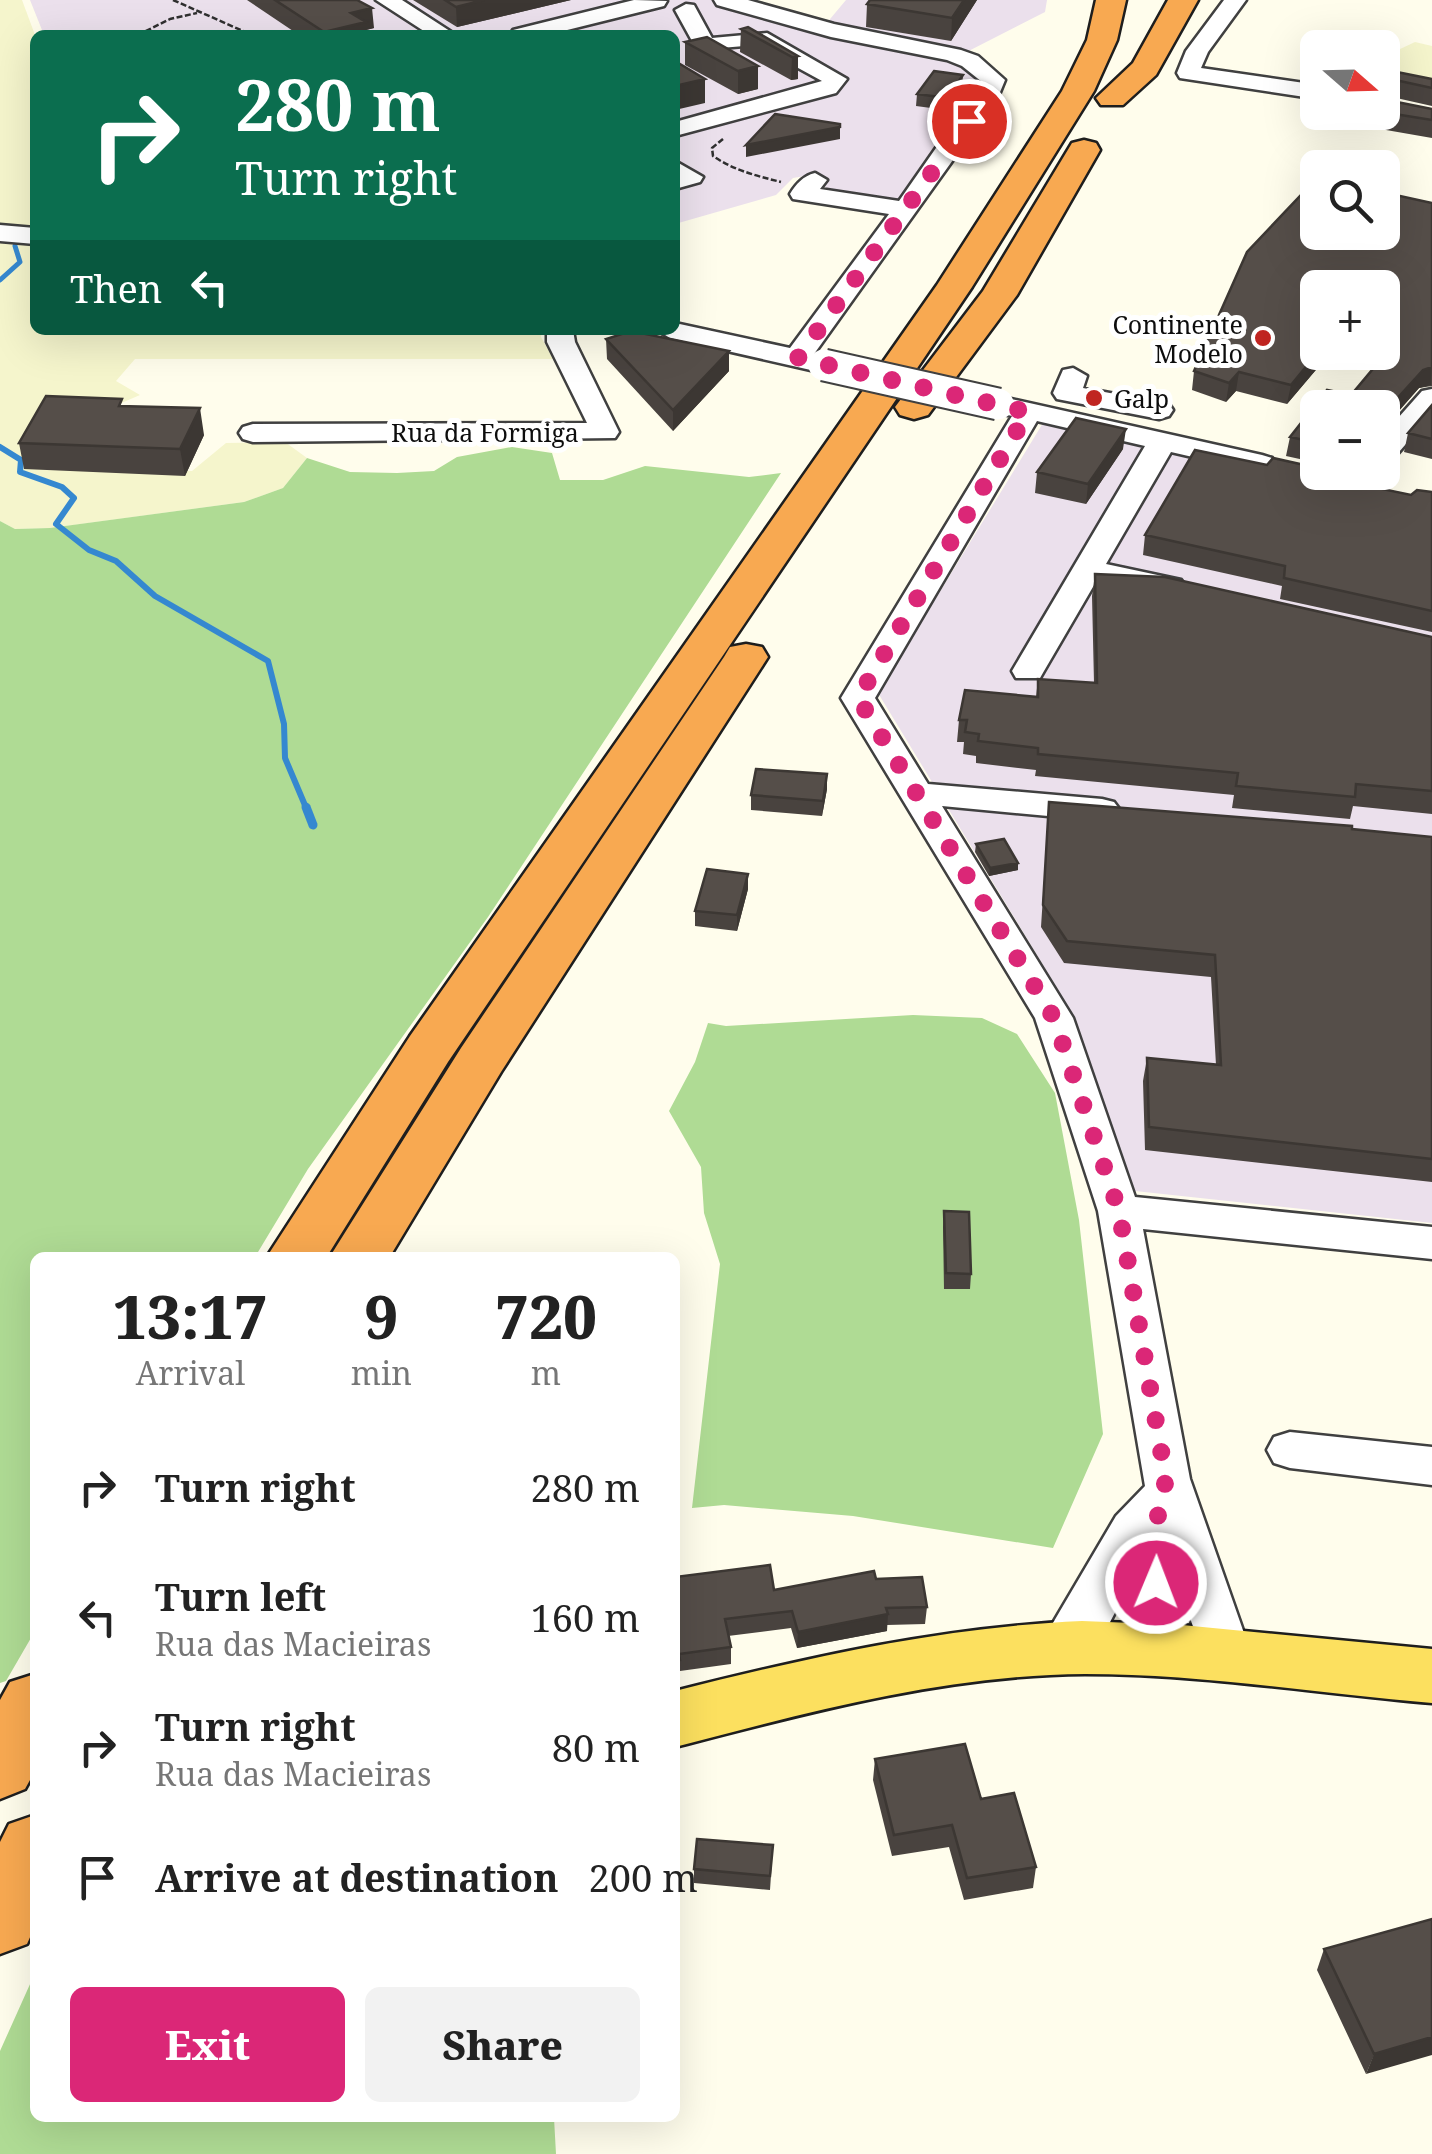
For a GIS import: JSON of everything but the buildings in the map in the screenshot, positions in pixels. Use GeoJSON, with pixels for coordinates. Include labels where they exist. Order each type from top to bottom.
{"type":"FeatureCollection","features":[{"type":"Feature","properties":{"kind":"highway"},"geometry":{"type":"LineString","coordinates":[[299,1252],[440,1033],[954,287],[1078,91],[1107,20],[1084,15],[1083,0]]}},
{"type":"Feature","properties":{"kind":"highway"},"geometry":{"type":"LineString","coordinates":[[1112,98],[1145,68],[1183,0]]}},
{"type":"Feature","properties":{"kind":"highway"},"geometry":{"type":"LineString","coordinates":[[362,1252],[480,1060],[697,729],[902,424],[999,294],[1112,98],[1142,13]]}},
{"type":"Feature","properties":{"kind":"highway"},"geometry":{"type":"LineString","coordinates":[[0,1770],[30,1713]]}},
{"type":"Feature","properties":{"kind":"main road"},"geometry":{"type":"LineString","coordinates":[[680,1718],[834,1679],[1032,1650],[1160,1650],[1416,1678]]}},
{"type":"Feature","properties":{"kind":"main road"},"geometry":{"type":"LineString","coordinates":[[0,1770],[30,1779]]}},
{"type":"Feature","properties":{"kind":"street"},"geometry":{"type":"LineString","coordinates":[[386,0],[437,30]]}},
{"type":"Feature","properties":{"kind":"street"},"geometry":{"type":"LineString","coordinates":[[516,28],[667,5],[713,7],[724,0],[830,30],[953,55],[970,61],[994,80],[905,209],[811,361]]}},
{"type":"Feature","properties":{"kind":"street"},"geometry":{"type":"LineString","coordinates":[[1236,0],[1197,51],[1188,73],[1300,89]]}},
{"type":"Feature","properties":{"kind":"street"},"geometry":{"type":"LineString","coordinates":[[580,30],[667,5]]}},
{"type":"Feature","properties":{"kind":"street"},"geometry":{"type":"LineString","coordinates":[[667,5],[705,45],[741,66]]}},
{"type":"Feature","properties":{"kind":"street"},"geometry":{"type":"LineString","coordinates":[[680,52],[759,38],[836,79],[828,88],[785,90],[742,110],[680,128]]}},
{"type":"Feature","properties":{"kind":"street"},"geometry":{"type":"LineString","coordinates":[[707,90],[742,110]]}},
{"type":"Feature","properties":{"kind":"street"},"geometry":{"type":"LineString","coordinates":[[815,180],[802,194],[905,209]]}},
{"type":"Feature","properties":{"kind":"street"},"geometry":{"type":"LineString","coordinates":[[0,233],[30,236]]}},
{"type":"Feature","properties":{"kind":"street"},"geometry":{"type":"LineString","coordinates":[[680,332],[1283,469]]}},
{"type":"Feature","properties":{"kind":"street","name":"Rua da Formiga"},"geometry":{"type":"LineString","coordinates":[[253,433],[605,432],[560,335]]}},
{"type":"Feature","properties":{"kind":"street"},"geometry":{"type":"LineString","coordinates":[[1028,671],[1088,569],[1151,440],[1164,401],[1067,393],[1073,376]]}},
{"type":"Feature","properties":{"kind":"street"},"geometry":{"type":"LineString","coordinates":[[1400,433],[1432,397]]}},
{"type":"Feature","properties":{"kind":"street"},"geometry":{"type":"LineString","coordinates":[[1013,408],[858,698],[1054,1018],[1119,1211],[1164,1492],[1227,1656]]}},
{"type":"Feature","properties":{"kind":"street"},"geometry":{"type":"LineString","coordinates":[[1088,569],[1203,594]]}},
{"type":"Feature","properties":{"kind":"street"},"geometry":{"type":"LineString","coordinates":[[916,792],[1134,813]]}},
{"type":"Feature","properties":{"kind":"street"},"geometry":{"type":"LineString","coordinates":[[1119,1211],[1432,1243]]}},
{"type":"Feature","properties":{"kind":"street"},"geometry":{"type":"LineString","coordinates":[[1290,1450],[1432,1466]]}},
{"type":"Feature","properties":{"kind":"street"},"geometry":{"type":"LineString","coordinates":[[1062,1650],[1086,1618],[1132,1530],[1164,1492]]}},
{"type":"Feature","properties":{"kind":"street"},"geometry":{"type":"LineString","coordinates":[[1160,1650],[1154,1556],[1164,1492]]}},
{"type":"Feature","properties":{"kind":"path"},"geometry":{"type":"LineString","coordinates":[[172,0],[241,30]]}},
{"type":"Feature","properties":{"kind":"path"},"geometry":{"type":"LineString","coordinates":[[148,30],[170,19],[200,12]]}},
{"type":"Feature","properties":{"kind":"shaded area"},"geometry":{"type":"Polygon","coordinates":[[[30,0],[738,0],[820,31],[846,0],[1047,0],[1045,12],[951,60],[972,70],[980,80],[896,202],[830,194],[824,185],[826,180],[805,176],[793,178],[776,195],[680,223],[680,30],[42,30],[30,0]]]}},
{"type":"Feature","properties":{"kind":"shaded area"},"geometry":{"type":"Polygon","coordinates":[[[1043,423],[1300,478],[1300,490],[1357,490],[1432,506],[1432,1223],[1135,1191],[1074,1016],[878,693],[1043,423]]]}},
{"type":"Feature","properties":{"kind":"green space"},"geometry":{"type":"Polygon","coordinates":[[[0,0],[22,0],[33,30],[30,30],[30,335],[541,335],[553,359],[135,359],[116,381],[140,395],[96,414],[51,416],[28,464],[192,471],[226,443],[285,442],[307,458],[283,488],[244,502],[51,528],[15,529],[0,521],[0,0]]]}},
{"type":"Feature","properties":{"kind":"green space"},"geometry":{"type":"Polygon","coordinates":[[[1415,42],[1432,46],[1432,86],[1400,78],[1400,49],[1415,42]]]}},
{"type":"Feature","properties":{"kind":"green space"},"geometry":{"type":"Polygon","coordinates":[[[512,447],[552,453],[560,480],[603,480],[645,466],[749,477],[781,473],[488,917],[308,1169],[258,1252],[30,1252],[30,1640],[6,1681],[0,1683],[0,521],[15,529],[50,528],[244,502],[283,488],[307,458],[350,472],[397,473],[434,471],[457,457],[512,447]]]}},
{"type":"Feature","properties":{"kind":"green space"},"geometry":{"type":"Polygon","coordinates":[[[913,1015],[982,1018],[1017,1034],[1055,1093],[1079,1220],[1103,1434],[1053,1548],[853,1516],[724,1505],[692,1508],[720,1264],[704,1213],[701,1167],[669,1111],[695,1062],[708,1023],[726,1026],[913,1015]]]}},
{"type":"Feature","properties":{"kind":"green space"},"geometry":{"type":"Polygon","coordinates":[[[30,1984],[30,2122],[554,2122],[556,2154],[0,2154],[0,2051],[30,1984]]]}},
{"type":"Feature","properties":{"kind":"waterway"},"geometry":{"type":"LineString","coordinates":[[0,280],[20,262],[15,246]]}},
{"type":"Feature","properties":{"kind":"waterway"},"geometry":{"type":"LineString","coordinates":[[0,447],[21,460],[20,472],[62,487],[74,498],[56,524],[89,550],[116,561],[155,596],[268,661],[284,724],[285,758],[307,810]]}},
{"type":"Feature","properties":{"kind":"waterway"},"geometry":{"type":"LineString","coordinates":[[306,807],[313,825]]}},
{"type":"Feature","properties":{"kind":"place","name":"Continente Modelo"},"geometry":{"type":"Point","coordinates":[1263,338]}},
{"type":"Feature","properties":{"kind":"place","name":"Galp"},"geometry":{"type":"Point","coordinates":[1094,398]}},
{"type":"Feature","properties":{"kind":"route"},"geometry":{"type":"LineString","coordinates":[[969,121],[798,358],[1028,412],[858,698],[1054,1018],[1119,1211],[1166,1479],[1157,1520],[1156,1583]]}}]}
